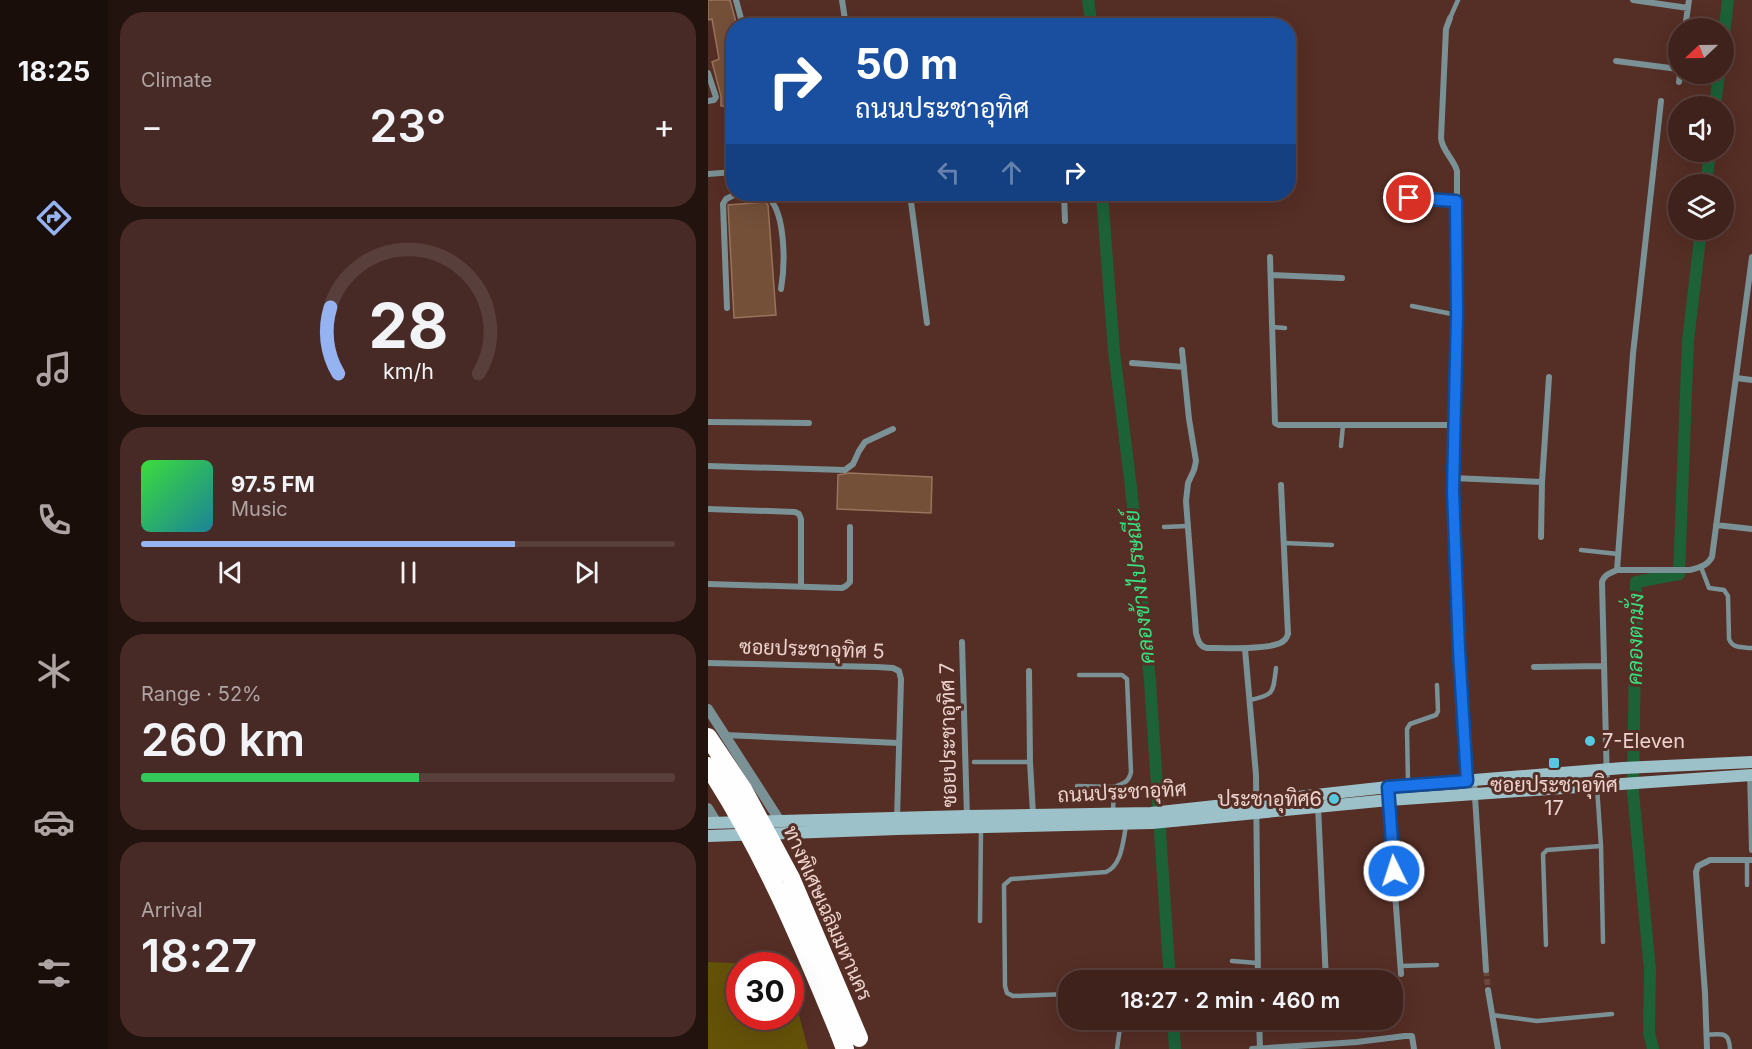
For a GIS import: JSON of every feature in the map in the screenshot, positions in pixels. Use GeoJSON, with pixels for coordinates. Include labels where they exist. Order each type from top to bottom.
{"type":"FeatureCollection","features":[{"type":"Feature","properties":{"kind":"highway","name":"ทางพิเศษเฉลิมมหานคร"},"geometry":{"type":"LineString","coordinates":[[716,736],[791,878],[822,947],[862,1049]]}},
{"type":"Feature","properties":{"kind":"highway","name":"ทางพิเศษเฉลิมมหานคร"},"geometry":{"type":"LineString","coordinates":[[708,766],[769,872],[846,1040]]}},
{"type":"Feature","properties":{"kind":"main road","name":"ถนนประชาอุทิศ"},"geometry":{"type":"LineString","coordinates":[[1033,821],[1112,814],[1151,818],[1167,817],[1256,807],[1388,787],[1623,768],[1751,768]]}},
{"type":"Feature","properties":{"kind":"main road","name":"ถนนประชาอุทิศ"},"geometry":{"type":"LineString","coordinates":[[1256,807],[1318,806],[1651,781],[1751,768]]}},
{"type":"Feature","properties":{"kind":"main road","name":"ถนนประชาอุทิศ"},"geometry":{"type":"LineString","coordinates":[[712,823],[1033,821],[1127,824],[1151,818]]}},
{"type":"Feature","properties":{"kind":"main road","name":"ถนนประชาอุทิศ"},"geometry":{"type":"LineString","coordinates":[[708,836],[761,838],[897,823]]}},
{"type":"Feature","properties":{"kind":"street"},"geometry":{"type":"LineString","coordinates":[[736,0],[741,18]]}},
{"type":"Feature","properties":{"kind":"street"},"geometry":{"type":"LineString","coordinates":[[842,0],[845,18]]}},
{"type":"Feature","properties":{"kind":"street"},"geometry":{"type":"LineString","coordinates":[[1633,0],[1688,8]]}},
{"type":"Feature","properties":{"kind":"street"},"geometry":{"type":"LineString","coordinates":[[1686,18],[1689,0]]}},
{"type":"Feature","properties":{"kind":"street"},"geometry":{"type":"LineString","coordinates":[[1450,18],[1446,29],[1441,138],[1457,171],[1457,315],[1453,478],[1459,650],[1486,970]]}},
{"type":"Feature","properties":{"kind":"street"},"geometry":{"type":"LineString","coordinates":[[1616,61],[1668,68]]}},
{"type":"Feature","properties":{"kind":"street"},"geometry":{"type":"LineString","coordinates":[[708,73],[716,97],[714,100],[708,100]]}},
{"type":"Feature","properties":{"kind":"street"},"geometry":{"type":"LineString","coordinates":[[1617,570],[1633,354],[1661,101]]}},
{"type":"Feature","properties":{"kind":"street"},"geometry":{"type":"LineString","coordinates":[[708,174],[726,172]]}},
{"type":"Feature","properties":{"kind":"street"},"geometry":{"type":"LineString","coordinates":[[726,199],[723,204],[727,308]]}},
{"type":"Feature","properties":{"kind":"street"},"geometry":{"type":"LineString","coordinates":[[773,201],[783,234],[781,289]]}},
{"type":"Feature","properties":{"kind":"street"},"geometry":{"type":"LineString","coordinates":[[911,201],[927,323]]}},
{"type":"Feature","properties":{"kind":"street"},"geometry":{"type":"LineString","coordinates":[[1064,201],[1065,221]]}},
{"type":"Feature","properties":{"kind":"street"},"geometry":{"type":"LineString","coordinates":[[1270,257],[1275,423],[1279,425],[1455,425]]}},
{"type":"Feature","properties":{"kind":"street"},"geometry":{"type":"LineString","coordinates":[[1602,784],[1607,770],[1602,582],[1607,575],[1617,570],[1690,570],[1708,563],[1712,557],[1736,378],[1749,309],[1752,257]]}},
{"type":"Feature","properties":{"kind":"street"},"geometry":{"type":"LineString","coordinates":[[1271,275],[1342,278]]}},
{"type":"Feature","properties":{"kind":"street"},"geometry":{"type":"LineString","coordinates":[[1182,350],[1196,461],[1186,490],[1188,526],[1196,633],[1203,647],[1245,649],[1279,644],[1288,634],[1281,485]]}},
{"type":"Feature","properties":{"kind":"street"},"geometry":{"type":"LineString","coordinates":[[1132,363],[1184,367]]}},
{"type":"Feature","properties":{"kind":"street"},"geometry":{"type":"LineString","coordinates":[[1541,537],[1549,377]]}},
{"type":"Feature","properties":{"kind":"street"},"geometry":{"type":"LineString","coordinates":[[1736,378],[1752,380]]}},
{"type":"Feature","properties":{"kind":"street"},"geometry":{"type":"LineString","coordinates":[[708,422],[809,423]]}},
{"type":"Feature","properties":{"kind":"street"},"geometry":{"type":"LineString","coordinates":[[708,466],[845,470],[853,465],[865,442],[892,429]]}},
{"type":"Feature","properties":{"kind":"street"},"geometry":{"type":"LineString","coordinates":[[1453,478],[1542,482]]}},
{"type":"Feature","properties":{"kind":"street"},"geometry":{"type":"LineString","coordinates":[[708,509],[799,514],[801,519],[801,586]]}},
{"type":"Feature","properties":{"kind":"street"},"geometry":{"type":"LineString","coordinates":[[1716,525],[1752,529]]}},
{"type":"Feature","properties":{"kind":"street"},"geometry":{"type":"LineString","coordinates":[[708,584],[842,588],[850,582],[850,527]]}},
{"type":"Feature","properties":{"kind":"street","name":"ซอยประชาอุทิศ 7"},"geometry":{"type":"LineString","coordinates":[[962,642],[967,822]]}},
{"type":"Feature","properties":{"kind":"street"},"geometry":{"type":"LineString","coordinates":[[1245,649],[1256,807],[1257,970]]}},
{"type":"Feature","properties":{"kind":"street","name":"ซอยประชาอุทิศ 5"},"geometry":{"type":"LineString","coordinates":[[708,663],[893,668],[899,671],[901,678],[897,823]]}},
{"type":"Feature","properties":{"kind":"street"},"geometry":{"type":"LineString","coordinates":[[1534,668],[1604,666]]}},
{"type":"Feature","properties":{"kind":"street"},"geometry":{"type":"LineString","coordinates":[[1029,671],[1033,821]]}},
{"type":"Feature","properties":{"kind":"street"},"geometry":{"type":"LineString","coordinates":[[708,709],[716,736],[780,822]]}},
{"type":"Feature","properties":{"kind":"street"},"geometry":{"type":"LineString","coordinates":[[716,736],[898,743]]}},
{"type":"Feature","properties":{"kind":"street"},"geometry":{"type":"LineString","coordinates":[[1751,768],[1752,850]]}},
{"type":"Feature","properties":{"kind":"street"},"geometry":{"type":"LineString","coordinates":[[1388,787],[1400,970]]}},
{"type":"Feature","properties":{"kind":"street"},"geometry":{"type":"LineString","coordinates":[[1318,806],[1325,970]]}},
{"type":"Feature","properties":{"kind":"street"},"geometry":{"type":"LineString","coordinates":[[708,808],[712,823]]}},
{"type":"Feature","properties":{"kind":"street"},"geometry":{"type":"LineString","coordinates":[[1707,1049],[1696,872],[1698,866],[1710,860],[1749,860]]}},
{"type":"Feature","properties":{"kind":"street"},"geometry":{"type":"LineString","coordinates":[[1488,990],[1498,1049]]}},
{"type":"Feature","properties":{"kind":"street"},"geometry":{"type":"LineString","coordinates":[[1259,1030],[1260,1048]]}},
{"type":"Feature","properties":{"kind":"street"},"geometry":{"type":"LineString","coordinates":[[1252,1049],[1348,1046],[1405,1036],[1412,1036],[1414,1049]]}},
{"type":"Feature","properties":{"kind":"street"},"geometry":{"type":"LineString","coordinates":[[846,1040],[852,1049]]}},
{"type":"Feature","properties":{"kind":"lane"},"geometry":{"type":"LineString","coordinates":[[1450,18],[1458,0]]}},
{"type":"Feature","properties":{"kind":"lane"},"geometry":{"type":"LineString","coordinates":[[1386,196],[1456,201]]}},
{"type":"Feature","properties":{"kind":"lane"},"geometry":{"type":"LineString","coordinates":[[1412,306],[1457,315]]}},
{"type":"Feature","properties":{"kind":"lane"},"geometry":{"type":"LineString","coordinates":[[1272,327],[1285,328]]}},
{"type":"Feature","properties":{"kind":"lane"},"geometry":{"type":"LineString","coordinates":[[1341,446],[1343,425]]}},
{"type":"Feature","properties":{"kind":"lane"},"geometry":{"type":"LineString","coordinates":[[1164,527],[1188,526]]}},
{"type":"Feature","properties":{"kind":"lane"},"geometry":{"type":"LineString","coordinates":[[1284,543],[1332,544]]}},
{"type":"Feature","properties":{"kind":"lane"},"geometry":{"type":"LineString","coordinates":[[1581,550],[1618,554]]}},
{"type":"Feature","properties":{"kind":"lane"},"geometry":{"type":"LineString","coordinates":[[1701,567],[1708,588],[1724,590],[1728,596],[1731,644],[1735,647],[1752,648]]}},
{"type":"Feature","properties":{"kind":"lane"},"geometry":{"type":"LineString","coordinates":[[1250,700],[1270,694],[1274,686],[1276,668]]}},
{"type":"Feature","properties":{"kind":"lane"},"geometry":{"type":"LineString","coordinates":[[1077,786],[1114,788],[1125,783],[1130,778],[1131,772],[1127,679],[1122,675],[1078,675]]}},
{"type":"Feature","properties":{"kind":"lane"},"geometry":{"type":"LineString","coordinates":[[1408,786],[1407,729],[1410,724],[1436,715],[1438,711],[1437,685]]}},
{"type":"Feature","properties":{"kind":"lane"},"geometry":{"type":"LineString","coordinates":[[974,762],[1030,762]]}},
{"type":"Feature","properties":{"kind":"lane"},"geometry":{"type":"LineString","coordinates":[[1602,784],[1603,942]]}},
{"type":"Feature","properties":{"kind":"lane"},"geometry":{"type":"LineString","coordinates":[[1112,814],[1114,788]]}},
{"type":"Feature","properties":{"kind":"lane"},"geometry":{"type":"LineString","coordinates":[[981,821],[981,921]]}},
{"type":"Feature","properties":{"kind":"lane"},"geometry":{"type":"LineString","coordinates":[[1058,994],[1013,996],[1007,993],[1005,986],[1004,885],[1011,879],[1112,870],[1119,857],[1127,824]]}},
{"type":"Feature","properties":{"kind":"lane"},"geometry":{"type":"LineString","coordinates":[[1546,945],[1543,854],[1547,850],[1601,846]]}},
{"type":"Feature","properties":{"kind":"lane"},"geometry":{"type":"LineString","coordinates":[[1747,885],[1749,860]]}},
{"type":"Feature","properties":{"kind":"lane"},"geometry":{"type":"LineString","coordinates":[[1232,961],[1257,963]]}},
{"type":"Feature","properties":{"kind":"lane"},"geometry":{"type":"LineString","coordinates":[[1400,966],[1437,965]]}},
{"type":"Feature","properties":{"kind":"lane"},"geometry":{"type":"LineString","coordinates":[[1492,1015],[1537,1021],[1612,1014]]}},
{"type":"Feature","properties":{"kind":"lane"},"geometry":{"type":"LineString","coordinates":[[1117,1049],[1120,1030]]}},
{"type":"Feature","properties":{"kind":"lane"},"geometry":{"type":"LineString","coordinates":[[1707,1035],[1726,1035],[1730,1040],[1730,1049]]}},
{"type":"Feature","properties":{"kind":"shaded area"},"geometry":{"type":"Polygon","coordinates":[[[708,962],[726,963],[726,1030],[803,1030],[808,1049],[708,1049],[708,962]]]}},
{"type":"Feature","properties":{"kind":"building"},"geometry":{"type":"Polygon","coordinates":[[[708,0],[730,0],[735,18],[726,18],[726,106],[721,106],[721,96],[712,62],[719,59],[712,19],[708,20],[708,0]]]}},
{"type":"Feature","properties":{"kind":"building"},"geometry":{"type":"Polygon","coordinates":[[[765,202],[768,205],[776,315],[734,318],[728,205],[765,202]]]}},
{"type":"Feature","properties":{"kind":"building"},"geometry":{"type":"Polygon","coordinates":[[[849,473],[932,477],[931,513],[837,509],[838,475],[849,473]]]}},
{"type":"Feature","properties":{"kind":"waterway","name":"คลองข้างไปรษณีย์"},"geometry":{"type":"LineString","coordinates":[[1088,0],[1091,18]]}},
{"type":"Feature","properties":{"kind":"waterway","name":"คลองตามั่ง"},"geometry":{"type":"LineString","coordinates":[[1726,18],[1728,0]]}},
{"type":"Feature","properties":{"kind":"waterway","name":"คลองตามั่ง"},"geometry":{"type":"LineString","coordinates":[[1716,96],[1718,84]]}},
{"type":"Feature","properties":{"kind":"waterway","name":"คลองตามั่ง"},"geometry":{"type":"LineString","coordinates":[[1707,174],[1709,162]]}},
{"type":"Feature","properties":{"kind":"waterway","name":"คลองข้างไปรษณีย์"},"geometry":{"type":"LineString","coordinates":[[1103,201],[1114,351],[1131,487],[1150,681],[1169,970]]}},
{"type":"Feature","properties":{"kind":"waterway","name":"คลองตามั่ง"},"geometry":{"type":"LineString","coordinates":[[1653,1049],[1649,1033],[1650,970],[1633,792],[1636,582],[1679,574],[1688,341],[1700,240]]}},
{"type":"Feature","properties":{"kind":"waterway","name":"คลองข้างไปรษณีย์"},"geometry":{"type":"LineString","coordinates":[[1174,1030],[1175,1049]]}},
{"type":"Feature","properties":{"kind":"tunnel"},"geometry":{"type":"LineString","coordinates":[[1486,970],[1488,990]]}},
{"type":"Feature","properties":{"kind":"place","name":"7-Eleven"},"geometry":{"type":"Point","coordinates":[1590,741]}},
{"type":"Feature","properties":{"kind":"place","name":"ซอยประชาอุทิศ 17"},"geometry":{"type":"Point","coordinates":[1554,763]}},
{"type":"Feature","properties":{"kind":"place","name":"ประชาอุทิศ6"},"geometry":{"type":"Point","coordinates":[1334,799]}},
{"type":"Feature","properties":{"kind":"route"},"geometry":{"type":"LineString","coordinates":[[1394,871],[1388,787],[1467,781],[1453,490],[1457,315],[1456,201],[1409,198]]}}]}
